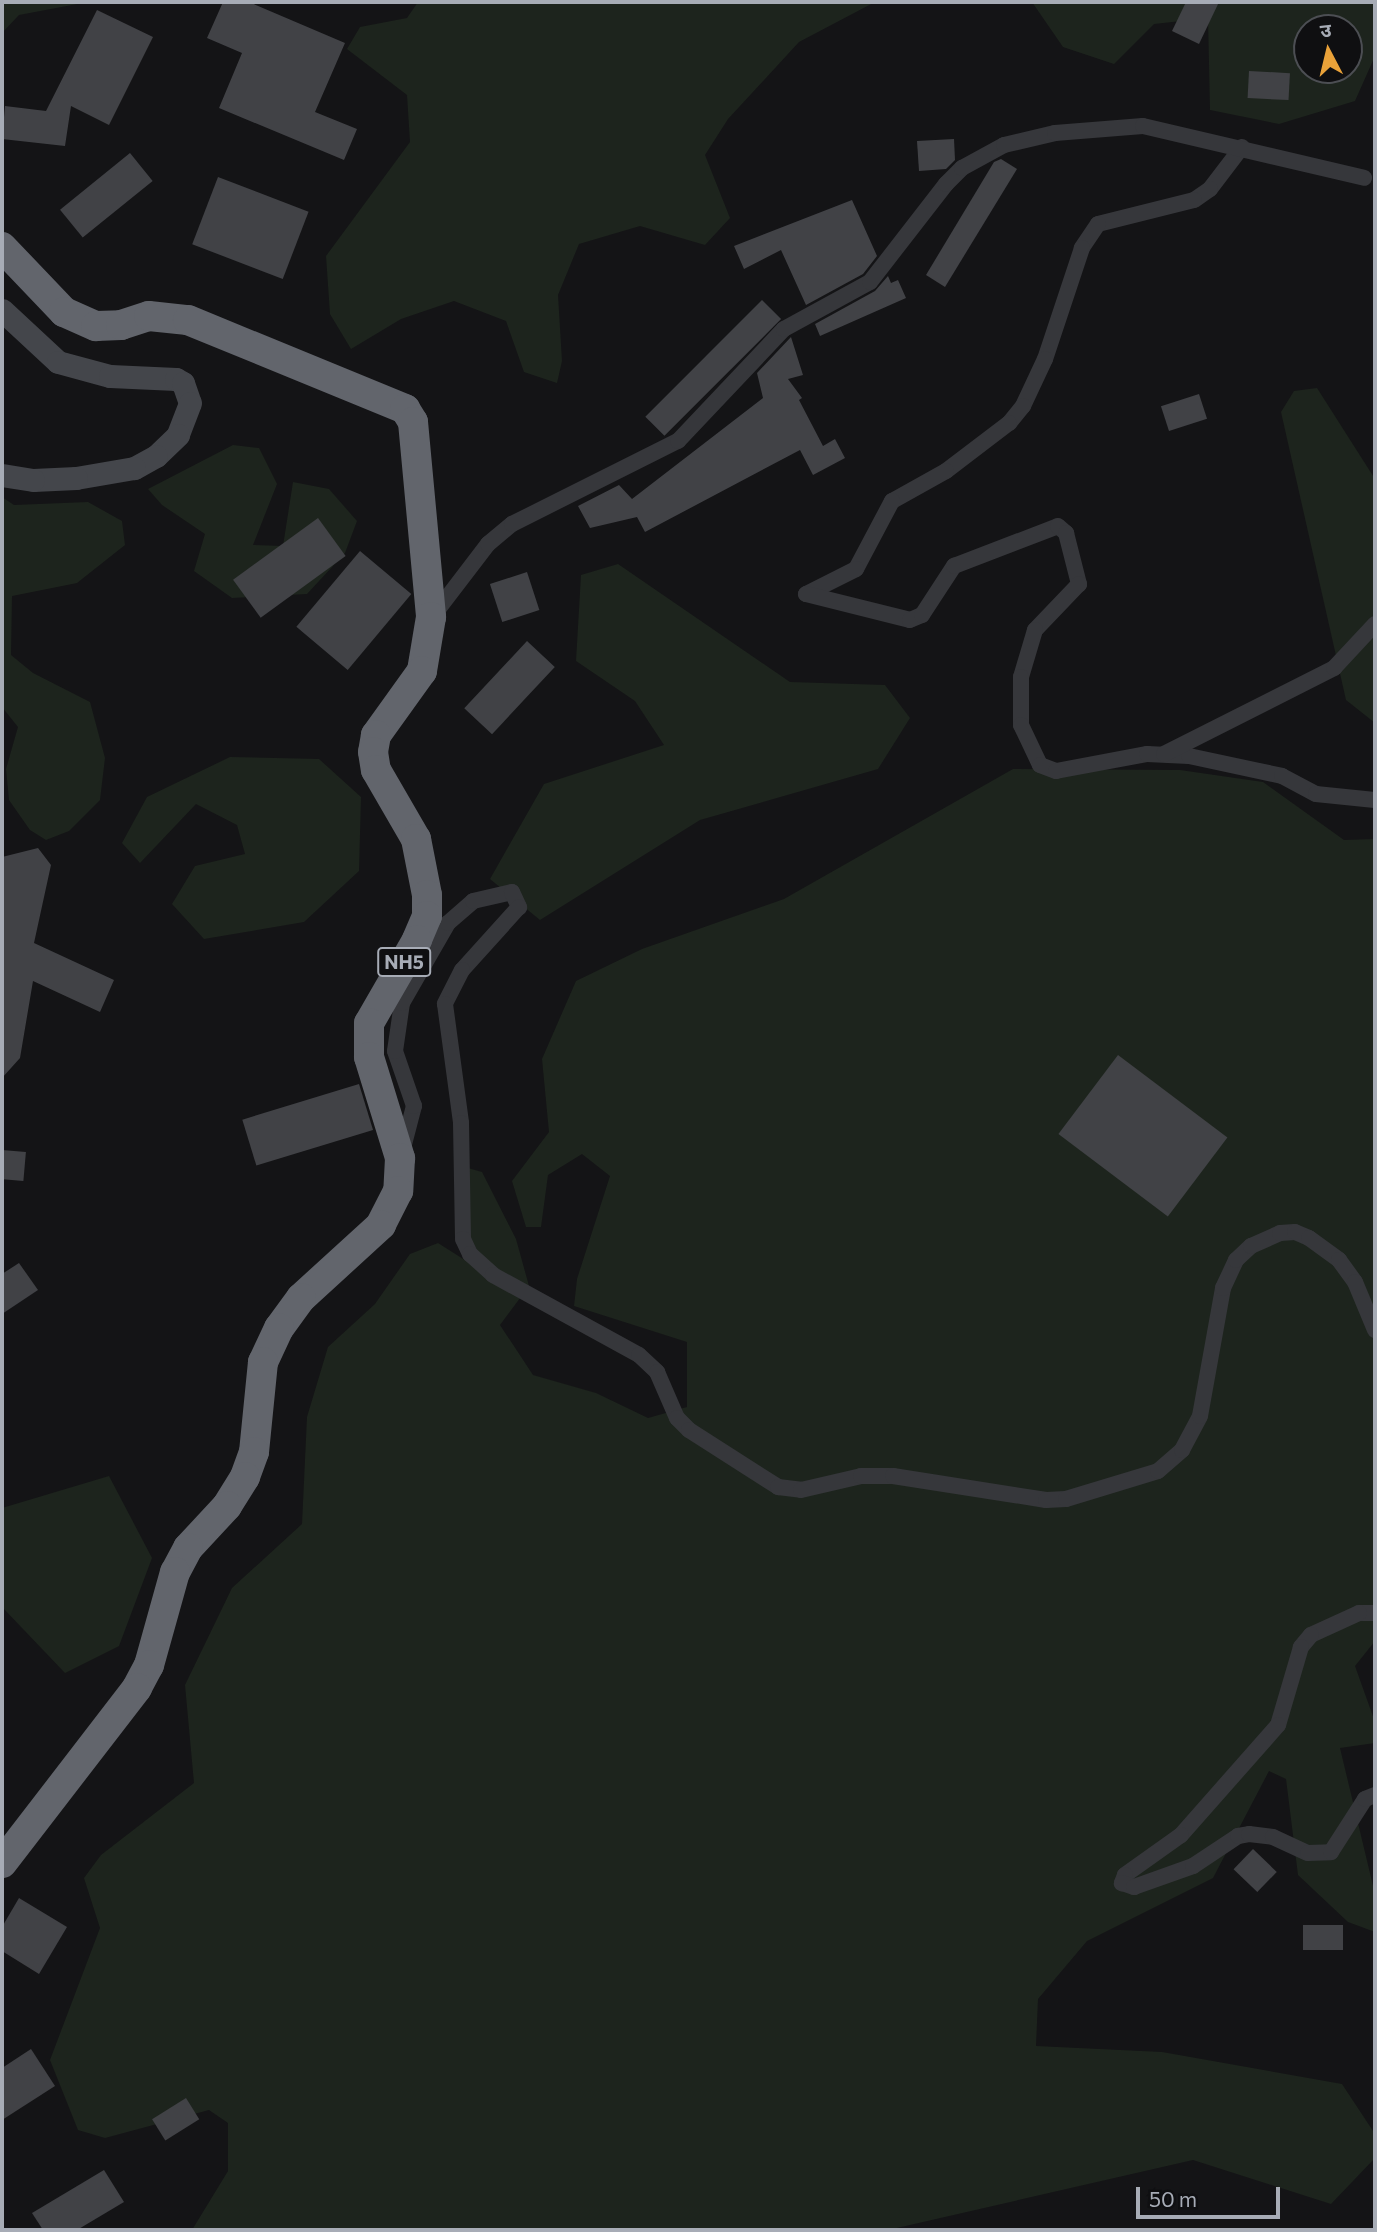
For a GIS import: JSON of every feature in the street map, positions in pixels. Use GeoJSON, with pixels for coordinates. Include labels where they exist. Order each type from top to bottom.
{"type":"FeatureCollection","features":[{"type":"Feature","properties":{"kind":"highway","name":"NH5"},"geometry":{"type":"LineString","coordinates":[[2,247],[64,312],[96,326],[121,325],[149,316],[188,320],[405,409],[414,422],[431,618],[422,671],[376,735],[373,752],[376,770],[416,839],[427,895],[427,916],[417,940],[369,1023],[369,1057],[400,1158],[398,1191],[381,1225],[301,1298],[279,1328],[263,1362],[254,1452],[245,1477],[227,1506],[188,1548],[175,1572],[149,1665],[137,1688],[2,1863]]}},
{"type":"Feature","properties":{"kind":"street"},"geometry":{"type":"LineString","coordinates":[[431,618],[488,544],[512,523],[678,441],[783,329],[870,282],[946,184],[980,157],[1030,138],[1116,126],[1143,126],[1364,178]]}},
{"type":"Feature","properties":{"kind":"street"},"geometry":{"type":"LineString","coordinates":[[1242,148],[1210,189],[1194,200],[1098,224],[1082,248],[1045,359],[1023,406],[1009,423],[956,464],[892,501],[856,569],[806,594],[910,621],[922,615],[954,565],[1058,526],[1066,533],[1079,584],[1040,622],[1028,645],[1020,698],[1021,725],[1029,750],[1040,765],[1056,771],[1164,754],[1334,668],[1375,624]]}},
{"type":"Feature","properties":{"kind":"street"},"geometry":{"type":"LineString","coordinates":[[2,310],[58,362],[110,376],[176,379],[183,383],[190,403],[178,435],[156,456],[134,468],[65,479],[33,480],[2,475]]}},
{"type":"Feature","properties":{"kind":"street"},"geometry":{"type":"LineString","coordinates":[[1164,754],[1282,776],[1316,794],[1375,800]]}},
{"type":"Feature","properties":{"kind":"street"},"geometry":{"type":"LineString","coordinates":[[400,1158],[414,1106],[395,1051],[402,1003],[448,923],[473,901],[512,892],[519,907],[462,970],[445,1004],[461,1123],[463,1239],[470,1254],[493,1275],[639,1355],[657,1372],[677,1418],[689,1430],[778,1487],[801,1490],[861,1476],[893,1476],[1046,1500],[1066,1499],[1158,1471],[1182,1450],[1199,1416],[1223,1288],[1236,1260],[1251,1246],[1280,1233],[1295,1232],[1310,1238],[1339,1261],[1355,1282],[1375,1330]]}},
{"type":"Feature","properties":{"kind":"street"},"geometry":{"type":"LineString","coordinates":[[1375,1613],[1359,1613],[1311,1635],[1301,1647],[1278,1725],[1181,1835],[1125,1875],[1122,1883],[1134,1887],[1193,1866],[1238,1836],[1249,1833],[1273,1837],[1308,1853],[1331,1852],[1365,1799],[1375,1795]]}},
{"type":"Feature","properties":{"kind":"shaded area"},"geometry":{"type":"Polygon","coordinates":[[[2,2],[88,2],[19,15],[2,33],[2,2]]]}},
{"type":"Feature","properties":{"kind":"shaded area"},"geometry":{"type":"Polygon","coordinates":[[[418,2],[875,2],[799,42],[728,119],[705,155],[730,218],[705,245],[640,226],[579,244],[558,295],[562,361],[557,383],[524,372],[506,321],[454,301],[401,319],[351,349],[330,314],[326,256],[410,142],[407,95],[347,49],[360,27],[407,18],[418,2]]]}},
{"type":"Feature","properties":{"kind":"shaded area"},"geometry":{"type":"Polygon","coordinates":[[[1032,2],[1375,2],[1375,56],[1363,83],[1363,14],[1293,14],[1293,84],[1363,84],[1355,101],[1279,124],[1210,110],[1208,18],[1154,24],[1114,64],[1063,47],[1032,2]]]}},
{"type":"Feature","properties":{"kind":"shaded area"},"geometry":{"type":"Polygon","coordinates":[[[1317,388],[1375,479],[1375,723],[1346,700],[1281,412],[1294,391],[1317,388]]]}},
{"type":"Feature","properties":{"kind":"shaded area"},"geometry":{"type":"Polygon","coordinates":[[[233,445],[259,448],[277,484],[253,545],[283,546],[293,482],[329,489],[357,521],[345,553],[307,594],[232,598],[194,571],[205,534],[162,505],[148,489],[233,445]]]}},
{"type":"Feature","properties":{"kind":"shaded area"},"geometry":{"type":"Polygon","coordinates":[[[2,497],[14,505],[88,502],[122,521],[125,545],[77,583],[12,596],[11,655],[33,673],[90,702],[105,758],[100,800],[69,831],[46,840],[30,830],[9,800],[6,769],[18,727],[2,707],[2,497]]]}},
{"type":"Feature","properties":{"kind":"shaded area"},"geometry":{"type":"Polygon","coordinates":[[[618,564],[790,682],[885,685],[910,718],[878,769],[700,820],[540,920],[490,879],[544,784],[664,745],[635,701],[576,661],[581,575],[618,564]]]}},
{"type":"Feature","properties":{"kind":"shaded area"},"geometry":{"type":"Polygon","coordinates":[[[230,757],[319,759],[361,797],[359,871],[304,922],[204,939],[172,904],[195,866],[245,854],[237,825],[196,804],[140,863],[122,843],[147,797],[230,757]]]}},
{"type":"Feature","properties":{"kind":"shaded area"},"geometry":{"type":"Polygon","coordinates":[[[1013,769],[1180,770],[1263,782],[1344,840],[1375,839],[1375,1641],[1355,1666],[1375,1722],[1375,1743],[1340,1748],[1375,1894],[1375,1932],[1348,1922],[1298,1875],[1286,1779],[1269,1771],[1213,1878],[1087,1941],[1038,1999],[1036,2046],[1162,2052],[1342,2084],[1375,2134],[1375,2158],[1331,2204],[1193,2160],[888,2230],[192,2230],[228,2171],[228,2123],[209,2110],[105,2138],[78,2130],[50,2060],[100,1928],[84,1878],[101,1855],[194,1783],[185,1685],[232,1588],[302,1524],[307,1417],[328,1347],[375,1304],[410,1254],[438,1243],[479,1269],[462,1219],[468,1168],[482,1172],[516,1239],[529,1286],[500,1325],[533,1375],[596,1393],[648,1418],[687,1407],[687,1342],[574,1306],[577,1279],[610,1176],[582,1154],[548,1175],[541,1227],[526,1227],[512,1181],[549,1132],[542,1059],[576,981],[642,949],[784,899],[1013,769]]]}},
{"type":"Feature","properties":{"kind":"shaded area"},"geometry":{"type":"Polygon","coordinates":[[[109,1476],[152,1558],[119,1646],[65,1673],[2,1607],[2,1508],[109,1476]]]}},
{"type":"Feature","properties":{"kind":"building"},"geometry":{"type":"Polygon","coordinates":[[[223,2],[249,2],[345,43],[315,112],[357,129],[344,160],[219,108],[242,53],[207,38],[223,2]]]}},
{"type":"Feature","properties":{"kind":"building"},"geometry":{"type":"Polygon","coordinates":[[[1186,2],[1219,2],[1199,44],[1172,31],[1186,2]]]}},
{"type":"Feature","properties":{"kind":"building"},"geometry":{"type":"Polygon","coordinates":[[[97,10],[153,37],[109,125],[71,106],[65,146],[2,139],[5,106],[46,111],[97,10]]]}},
{"type":"Feature","properties":{"kind":"building"},"geometry":{"type":"Polygon","coordinates":[[[1249,71],[1290,73],[1289,100],[1248,98],[1249,71]]]}},
{"type":"Feature","properties":{"kind":"building"},"geometry":{"type":"Polygon","coordinates":[[[954,139],[955,160],[946,169],[919,171],[917,141],[954,139]]]}},
{"type":"Feature","properties":{"kind":"building"},"geometry":{"type":"Polygon","coordinates":[[[130,153],[153,181],[83,238],[60,210],[130,153]]]}},
{"type":"Feature","properties":{"kind":"building"},"geometry":{"type":"Polygon","coordinates":[[[1001,159],[1017,169],[945,287],[926,275],[994,162],[1001,159]]]}},
{"type":"Feature","properties":{"kind":"building"},"geometry":{"type":"Polygon","coordinates":[[[218,177],[309,212],[283,279],[192,244],[218,177]]]}},
{"type":"Feature","properties":{"kind":"building"},"geometry":{"type":"Polygon","coordinates":[[[852,200],[877,256],[863,274],[806,305],[781,250],[744,269],[734,246],[852,200]]]}},
{"type":"Feature","properties":{"kind":"building"},"geometry":{"type":"Polygon","coordinates":[[[888,276],[891,283],[898,280],[906,298],[820,336],[815,324],[875,291],[888,276]]]}},
{"type":"Feature","properties":{"kind":"building"},"geometry":{"type":"Polygon","coordinates":[[[762,300],[781,319],[664,436],[645,417],[762,300]]]}},
{"type":"Feature","properties":{"kind":"building"},"geometry":{"type":"Polygon","coordinates":[[[791,337],[803,375],[788,379],[802,398],[799,400],[823,446],[835,439],[845,458],[813,475],[800,450],[645,532],[637,517],[590,528],[578,506],[619,485],[632,499],[763,398],[757,373],[791,337]]]}},
{"type":"Feature","properties":{"kind":"building"},"geometry":{"type":"Polygon","coordinates":[[[1199,394],[1207,419],[1169,431],[1161,406],[1199,394]]]}},
{"type":"Feature","properties":{"kind":"building"},"geometry":{"type":"Polygon","coordinates":[[[318,518],[346,556],[261,618],[233,580],[318,518]]]}},
{"type":"Feature","properties":{"kind":"building"},"geometry":{"type":"Polygon","coordinates":[[[360,551],[411,594],[348,670],[296,627],[360,551]]]}},
{"type":"Feature","properties":{"kind":"building"},"geometry":{"type":"Polygon","coordinates":[[[527,572],[539,610],[502,622],[490,584],[527,572]]]}},
{"type":"Feature","properties":{"kind":"building"},"geometry":{"type":"Polygon","coordinates":[[[527,641],[555,667],[492,734],[464,708],[527,641]]]}},
{"type":"Feature","properties":{"kind":"building"},"geometry":{"type":"Polygon","coordinates":[[[38,848],[51,865],[34,943],[114,980],[100,1012],[33,981],[20,1058],[2,1078],[2,857],[38,848]]]}},
{"type":"Feature","properties":{"kind":"building"},"geometry":{"type":"Polygon","coordinates":[[[1118,1055],[1227,1137],[1168,1217],[1058,1134],[1118,1055]]]}},
{"type":"Feature","properties":{"kind":"building"},"geometry":{"type":"Polygon","coordinates":[[[359,1084],[373,1130],[256,1166],[242,1120],[359,1084]]]}},
{"type":"Feature","properties":{"kind":"building"},"geometry":{"type":"Polygon","coordinates":[[[2,1150],[26,1152],[23,1181],[2,1179],[2,1150]]]}},
{"type":"Feature","properties":{"kind":"building"},"geometry":{"type":"Polygon","coordinates":[[[19,1263],[38,1290],[2,1314],[2,1274],[19,1263]]]}},
{"type":"Feature","properties":{"kind":"building"},"geometry":{"type":"Polygon","coordinates":[[[1253,1849],[1277,1872],[1257,1892],[1234,1869],[1253,1849]]]}},
{"type":"Feature","properties":{"kind":"building"},"geometry":{"type":"Polygon","coordinates":[[[19,1898],[67,1927],[39,1974],[2,1951],[2,1927],[19,1898]]]}},
{"type":"Feature","properties":{"kind":"building"},"geometry":{"type":"Polygon","coordinates":[[[1303,1925],[1343,1925],[1343,1950],[1303,1950],[1303,1925]]]}},
{"type":"Feature","properties":{"kind":"building"},"geometry":{"type":"Polygon","coordinates":[[[31,2049],[55,2086],[2,2120],[2,2068],[31,2049]]]}},
{"type":"Feature","properties":{"kind":"building"},"geometry":{"type":"Polygon","coordinates":[[[186,2098],[199,2119],[165,2140],[152,2119],[186,2098]]]}},
{"type":"Feature","properties":{"kind":"building"},"geometry":{"type":"Polygon","coordinates":[[[104,2170],[124,2202],[77,2230],[43,2230],[32,2213],[104,2170]]]}}]}
